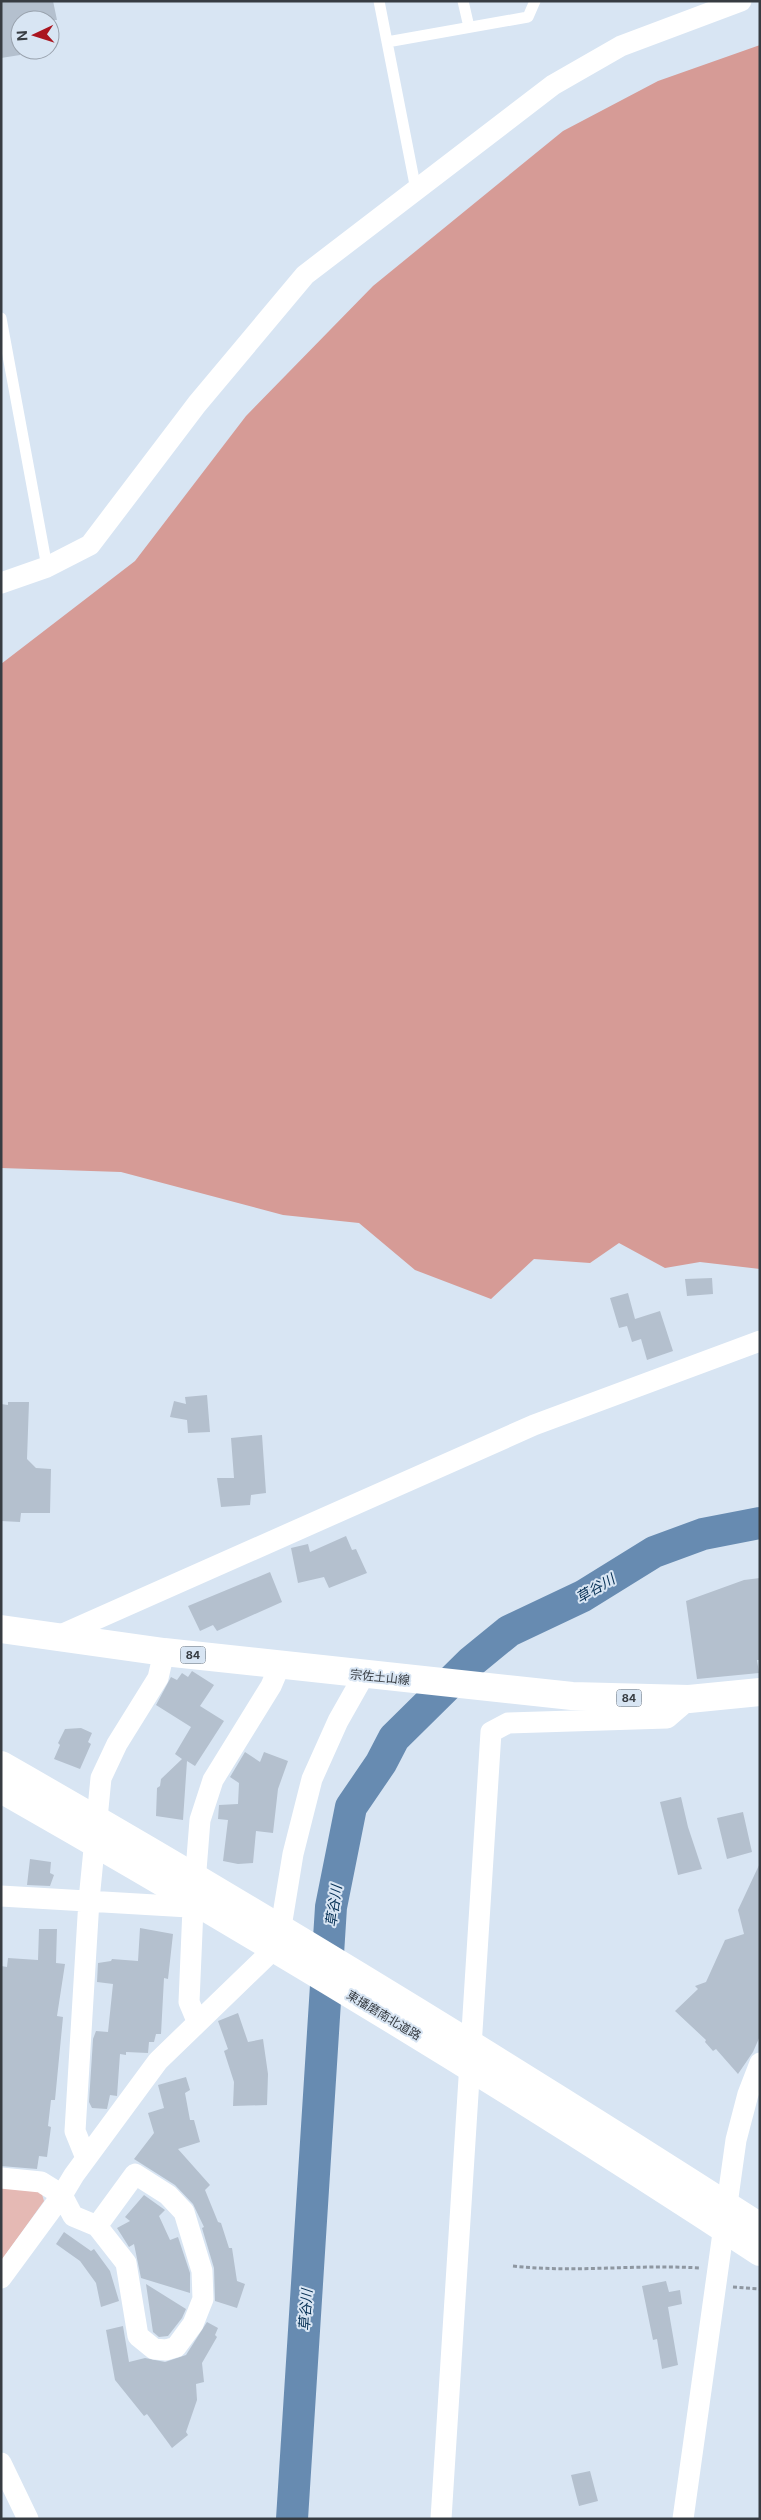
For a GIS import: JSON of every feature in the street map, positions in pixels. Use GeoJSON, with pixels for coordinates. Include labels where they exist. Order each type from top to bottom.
{"type":"FeatureCollection","features":[{"type":"Feature","properties":{"kind":"main road","name":"宗佐土山線"},"geometry":{"type":"LineString","coordinates":[[1,1629],[164,1652],[497,1690],[572,1696],[689,1699],[760,1692]]}},
{"type":"Feature","properties":{"kind":"main road","name":"東播磨南北道路"},"geometry":{"type":"LineString","coordinates":[[1,1765],[118,1832],[418,2012],[760,2227]]}},
{"type":"Feature","properties":{"kind":"main road","name":"東播磨南北道路"},"geometry":{"type":"LineString","coordinates":[[1,1789],[273,1947],[566,2127],[760,2252]]}},
{"type":"Feature","properties":{"kind":"street"},"geometry":{"type":"LineString","coordinates":[[1,583],[47,567],[90,545],[197,404],[306,275],[553,85],[621,46],[741,1]]}},
{"type":"Feature","properties":{"kind":"street"},"geometry":{"type":"LineString","coordinates":[[56,1637],[534,1425],[760,1341]]}},
{"type":"Feature","properties":{"kind":"street"},"geometry":{"type":"LineString","coordinates":[[86,2158],[75,2132],[89,1900],[101,1778],[117,1744],[158,1678],[164,1652]]}},
{"type":"Feature","properties":{"kind":"street"},"geometry":{"type":"LineString","coordinates":[[197,2021],[189,2002],[192,1908],[200,1820],[213,1780],[272,1686],[280,1665]]}},
{"type":"Feature","properties":{"kind":"street"},"geometry":{"type":"LineString","coordinates":[[1,2278],[158,2061],[197,2021],[278,1945],[293,1854],[312,1780],[338,1721],[374,1676]]}},
{"type":"Feature","properties":{"kind":"street"},"geometry":{"type":"LineString","coordinates":[[441,2519],[491,1732],[508,1723],[667,1718],[689,1699]]}},
{"type":"Feature","properties":{"kind":"street"},"geometry":{"type":"LineString","coordinates":[[1,1896],[283,1913]]}},
{"type":"Feature","properties":{"kind":"street"},"geometry":{"type":"LineString","coordinates":[[684,2519],[736,2140],[748,2094],[760,2063]]}},
{"type":"Feature","properties":{"kind":"street"},"geometry":{"type":"LineString","coordinates":[[1,2178],[41,2182],[62,2195],[72,2216],[96,2226],[126,2263],[138,2336],[154,2349],[166,2350],[176,2347],[193,2324],[203,2299],[202,2271],[184,2212],[168,2195],[135,2174],[96,2226]]}},
{"type":"Feature","properties":{"kind":"street"},"geometry":{"type":"LineString","coordinates":[[1,2463],[28,2519]]}},
{"type":"Feature","properties":{"kind":"lane"},"geometry":{"type":"LineString","coordinates":[[379,1],[416,190]]}},
{"type":"Feature","properties":{"kind":"lane"},"geometry":{"type":"LineString","coordinates":[[463,1],[469,27]]}},
{"type":"Feature","properties":{"kind":"lane"},"geometry":{"type":"LineString","coordinates":[[387,42],[528,16],[535,1]]}},
{"type":"Feature","properties":{"kind":"lane"},"geometry":{"type":"LineString","coordinates":[[1,318],[47,567]]}},
{"type":"Feature","properties":{"kind":"path"},"geometry":{"type":"LineString","coordinates":[[513,2266],[541,2269],[618,2267],[716,2278],[760,2289]]}},
{"type":"Feature","properties":{"kind":"shaded area"},"geometry":{"type":"Polygon","coordinates":[[[760,45],[760,1269],[700,1262],[665,1268],[619,1243],[590,1263],[534,1259],[491,1299],[415,1270],[359,1223],[283,1215],[121,1172],[1,1168],[1,664],[135,561],[246,416],[373,286],[563,131],[658,81],[760,45]]]}},
{"type":"Feature","properties":{"kind":"shaded area"},"geometry":{"type":"Polygon","coordinates":[[[1,2188],[41,2191],[44,2201],[1,2261],[1,2188]]]}},
{"type":"Feature","properties":{"kind":"building"},"geometry":{"type":"Polygon","coordinates":[[[1,1],[53,1],[55,10],[10,10],[10,57],[1,58],[1,1]]]}},
{"type":"Feature","properties":{"kind":"building"},"geometry":{"type":"Polygon","coordinates":[[[712,1278],[713,1294],[687,1296],[685,1279],[712,1278]]]}},
{"type":"Feature","properties":{"kind":"building"},"geometry":{"type":"Polygon","coordinates":[[[628,1293],[635,1319],[660,1311],[673,1351],[647,1360],[641,1339],[632,1342],[627,1326],[619,1328],[610,1298],[628,1293]]]}},
{"type":"Feature","properties":{"kind":"building"},"geometry":{"type":"Polygon","coordinates":[[[207,1395],[210,1432],[188,1433],[187,1420],[170,1417],[174,1401],[186,1404],[185,1397],[207,1395]]]}},
{"type":"Feature","properties":{"kind":"building"},"geometry":{"type":"Polygon","coordinates":[[[8,1402],[29,1402],[27,1459],[36,1468],[51,1469],[50,1513],[21,1513],[20,1522],[1,1521],[1,1404],[8,1405],[8,1402]]]}},
{"type":"Feature","properties":{"kind":"building"},"geometry":{"type":"Polygon","coordinates":[[[262,1435],[266,1493],[251,1495],[250,1505],[221,1507],[217,1478],[234,1478],[231,1438],[262,1435]]]}},
{"type":"Feature","properties":{"kind":"building"},"geometry":{"type":"Polygon","coordinates":[[[346,1536],[352,1550],[356,1549],[367,1573],[329,1588],[324,1577],[298,1583],[291,1548],[308,1544],[310,1552],[346,1536]]]}},
{"type":"Feature","properties":{"kind":"building"},"geometry":{"type":"Polygon","coordinates":[[[270,1572],[282,1602],[217,1631],[213,1625],[200,1631],[188,1606],[270,1572]]]}},
{"type":"Feature","properties":{"kind":"building"},"geometry":{"type":"Polygon","coordinates":[[[760,1578],[760,1660],[757,1660],[759,1673],[697,1679],[686,1601],[744,1580],[760,1578]]]}},
{"type":"Feature","properties":{"kind":"building"},"geometry":{"type":"Polygon","coordinates":[[[192,1671],[214,1685],[200,1706],[224,1721],[195,1766],[187,1761],[183,1820],[156,1816],[157,1788],[160,1786],[161,1779],[182,1759],[175,1754],[191,1727],[156,1705],[171,1677],[177,1680],[182,1673],[188,1677],[192,1671]]]}},
{"type":"Feature","properties":{"kind":"building"},"geometry":{"type":"Polygon","coordinates":[[[81,1728],[92,1733],[88,1742],[91,1744],[80,1769],[54,1759],[60,1745],[58,1743],[65,1729],[81,1728]]]}},
{"type":"Feature","properties":{"kind":"building"},"geometry":{"type":"Polygon","coordinates":[[[245,1752],[260,1762],[264,1752],[288,1761],[278,1789],[273,1833],[256,1831],[253,1863],[238,1864],[223,1861],[228,1820],[218,1819],[219,1805],[238,1804],[239,1783],[230,1777],[245,1752]]]}},
{"type":"Feature","properties":{"kind":"building"},"geometry":{"type":"Polygon","coordinates":[[[681,1797],[688,1827],[702,1869],[678,1875],[660,1802],[681,1797]]]}},
{"type":"Feature","properties":{"kind":"building"},"geometry":{"type":"Polygon","coordinates":[[[743,1812],[752,1852],[727,1859],[717,1818],[743,1812]]]}},
{"type":"Feature","properties":{"kind":"building"},"geometry":{"type":"Polygon","coordinates":[[[30,1859],[51,1862],[50,1873],[54,1875],[50,1886],[27,1885],[30,1859]]]}},
{"type":"Feature","properties":{"kind":"building"},"geometry":{"type":"Polygon","coordinates":[[[760,1863],[760,2036],[753,2052],[738,2074],[716,2049],[713,2051],[705,2042],[706,2040],[675,2011],[698,1989],[695,1986],[706,1982],[725,1940],[744,1934],[738,1910],[760,1863]]]}},
{"type":"Feature","properties":{"kind":"building"},"geometry":{"type":"Polygon","coordinates":[[[140,1928],[173,1934],[168,1979],[164,1978],[161,2034],[156,2034],[154,2042],[149,2042],[148,2053],[126,2052],[126,2055],[120,2054],[117,2096],[110,2095],[107,2109],[92,2108],[89,2102],[93,2039],[96,2031],[108,2032],[113,1984],[97,1982],[98,1963],[111,1961],[112,1959],[138,1961],[140,1928]]]}},
{"type":"Feature","properties":{"kind":"building"},"geometry":{"type":"Polygon","coordinates":[[[39,1929],[57,1929],[56,1963],[65,1964],[57,2016],[63,2017],[55,2100],[51,2100],[48,2126],[51,2127],[47,2157],[39,2156],[37,2169],[1,2166],[1,1966],[7,1967],[8,1958],[38,1960],[39,1929]]]}},
{"type":"Feature","properties":{"kind":"building"},"geometry":{"type":"Polygon","coordinates":[[[238,2013],[248,2042],[263,2039],[268,2074],[267,2105],[233,2106],[234,2082],[224,2051],[228,2049],[218,2021],[238,2013]]]}},
{"type":"Feature","properties":{"kind":"building"},"geometry":{"type":"Polygon","coordinates":[[[186,2077],[190,2090],[185,2093],[190,2120],[194,2120],[200,2142],[178,2149],[210,2185],[205,2190],[218,2222],[221,2223],[229,2248],[232,2248],[237,2281],[245,2284],[237,2308],[215,2301],[214,2268],[202,2228],[204,2227],[193,2204],[175,2185],[134,2159],[154,2133],[148,2113],[164,2108],[158,2085],[186,2077]]]}},
{"type":"Feature","properties":{"kind":"building"},"geometry":{"type":"Polygon","coordinates":[[[144,2195],[165,2210],[159,2216],[170,2240],[178,2237],[190,2273],[190,2293],[141,2278],[134,2244],[129,2247],[117,2228],[130,2221],[125,2217],[144,2195]]]}},
{"type":"Feature","properties":{"kind":"building"},"geometry":{"type":"Polygon","coordinates":[[[64,2232],[91,2251],[94,2249],[110,2271],[119,2301],[101,2307],[96,2283],[80,2261],[56,2244],[64,2232]]]}},
{"type":"Feature","properties":{"kind":"building"},"geometry":{"type":"Polygon","coordinates":[[[666,2281],[669,2292],[680,2290],[682,2304],[668,2307],[678,2365],[662,2369],[657,2339],[653,2340],[642,2286],[666,2281]]]}},
{"type":"Feature","properties":{"kind":"building"},"geometry":{"type":"Polygon","coordinates":[[[146,2284],[186,2309],[182,2318],[168,2336],[159,2337],[153,2332],[146,2284]]]}},
{"type":"Feature","properties":{"kind":"building"},"geometry":{"type":"Polygon","coordinates":[[[207,2322],[218,2328],[215,2335],[217,2337],[202,2363],[204,2382],[196,2384],[197,2400],[186,2432],[188,2435],[172,2448],[147,2414],[144,2416],[115,2380],[106,2330],[123,2326],[129,2362],[145,2358],[165,2362],[186,2355],[207,2322]]]}},
{"type":"Feature","properties":{"kind":"building"},"geometry":{"type":"Polygon","coordinates":[[[590,2471],[598,2501],[579,2506],[571,2475],[590,2471]]]}},
{"type":"Feature","properties":{"kind":"waterway","name":"草谷川"},"geometry":{"type":"LineString","coordinates":[[292,2519],[331,1907],[351,1807],[381,1763],[394,1738],[471,1662],[509,1631],[583,1596],[654,1552],[703,1534],[760,1523]]}}]}
